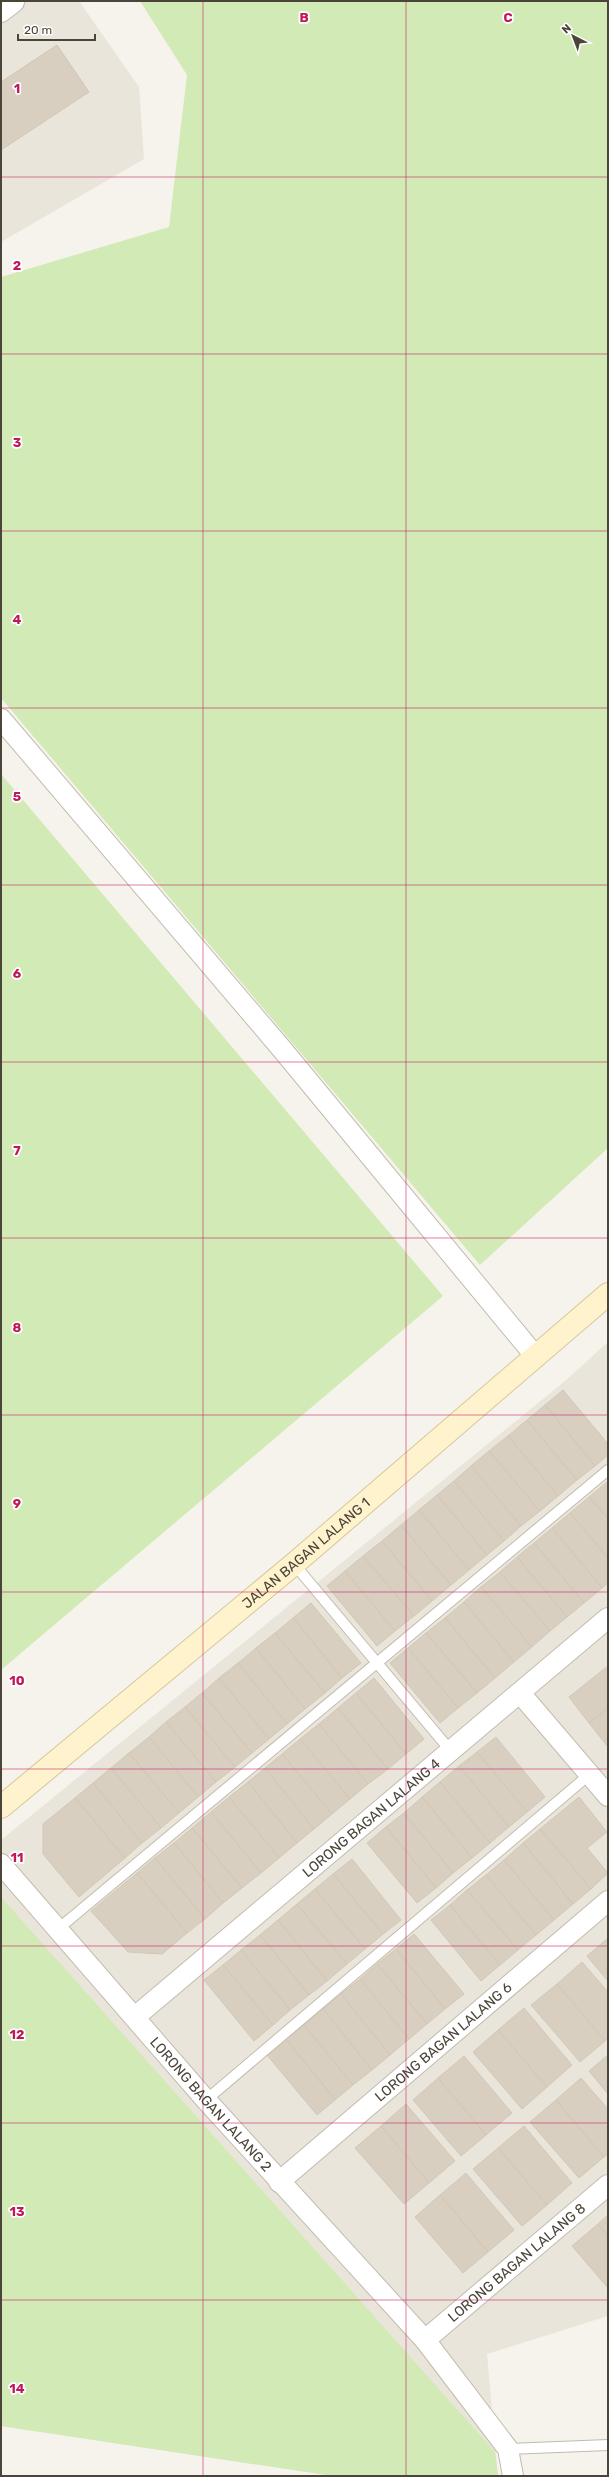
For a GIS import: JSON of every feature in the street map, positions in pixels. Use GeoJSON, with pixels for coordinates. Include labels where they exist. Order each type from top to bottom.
{"type":"FeatureCollection","features":[{"type":"Feature","properties":{"kind":"main road","name":"JALAN BAGAN LALANG 1"},"geometry":{"type":"LineString","coordinates":[[1,1807],[294,1564],[608,1294]]}},
{"type":"Feature","properties":{"kind":"street"},"geometry":{"type":"LineString","coordinates":[[1,718],[281,1048],[536,1357]]}},
{"type":"Feature","properties":{"kind":"street","name":"LORONG BAGAN LALANG 4"},"geometry":{"type":"LineString","coordinates":[[135,2017],[608,1618]]}},
{"type":"Feature","properties":{"kind":"street"},"geometry":{"type":"LineString","coordinates":[[520,1693],[608,1796]]}},
{"type":"Feature","properties":{"kind":"street","name":"LORONG BAGAN LALANG 2"},"geometry":{"type":"LineString","coordinates":[[1,1864],[279,2182],[425,2340],[508,2449]]}},
{"type":"Feature","properties":{"kind":"street","name":"LORONG BAGAN LALANG 6"},"geometry":{"type":"LineString","coordinates":[[279,2182],[608,1901]]}},
{"type":"Feature","properties":{"kind":"street","name":"LORONG BAGAN LALANG 8"},"geometry":{"type":"LineString","coordinates":[[425,2340],[608,2185]]}},
{"type":"Feature","properties":{"kind":"street"},"geometry":{"type":"LineString","coordinates":[[508,2449],[513,2476]]}},
{"type":"Feature","properties":{"kind":"lane"},"geometry":{"type":"LineString","coordinates":[[58,1930],[608,1470]]}},
{"type":"Feature","properties":{"kind":"lane"},"geometry":{"type":"LineString","coordinates":[[294,1564],[378,1662],[450,1750]]}},
{"type":"Feature","properties":{"kind":"lane"},"geometry":{"type":"LineString","coordinates":[[206,2100],[590,1774]]}},
{"type":"Feature","properties":{"kind":"lane"},"geometry":{"type":"LineString","coordinates":[[508,2449],[608,2445]]}},
{"type":"Feature","properties":{"kind":"shaded area"},"geometry":{"type":"Polygon","coordinates":[[[1,1],[79,1],[139,87],[144,159],[1,242],[1,1]]]}},
{"type":"Feature","properties":{"kind":"shaded area"},"geometry":{"type":"Polygon","coordinates":[[[608,1342],[608,2316],[487,2354],[498,2476],[333,2476],[1,2426],[1,1840],[565,1381],[608,1342]]]}},
{"type":"Feature","properties":{"kind":"green space"},"geometry":{"type":"Polygon","coordinates":[[[140,1],[608,1],[608,1148],[480,1265],[1,698],[1,277],[169,227],[187,75],[140,1]]]}},
{"type":"Feature","properties":{"kind":"green space"},"geometry":{"type":"Polygon","coordinates":[[[1,774],[443,1296],[1,1670],[1,774]]]}},
{"type":"Feature","properties":{"kind":"green space"},"geometry":{"type":"Polygon","coordinates":[[[1,1897],[495,2452],[498,2476],[333,2476],[1,2426],[1,1897]]]}},
{"type":"Feature","properties":{"kind":"building"},"geometry":{"type":"Polygon","coordinates":[[[57,45],[89,92],[1,150],[1,82],[57,45]]]}},
{"type":"Feature","properties":{"kind":"building"},"geometry":{"type":"Polygon","coordinates":[[[563,1390],[608,1444],[608,1455],[595,1466],[545,1405],[563,1390]]]}},
{"type":"Feature","properties":{"kind":"building"},"geometry":{"type":"Polygon","coordinates":[[[545,1405],[595,1466],[577,1480],[527,1420],[545,1405]]]}},
{"type":"Feature","properties":{"kind":"building"},"geometry":{"type":"Polygon","coordinates":[[[527,1420],[577,1480],[558,1496],[508,1436],[527,1420]]]}},
{"type":"Feature","properties":{"kind":"building"},"geometry":{"type":"Polygon","coordinates":[[[508,1436],[558,1496],[540,1511],[489,1451],[508,1436]]]}},
{"type":"Feature","properties":{"kind":"building"},"geometry":{"type":"Polygon","coordinates":[[[489,1451],[540,1511],[521,1526],[471,1466],[489,1451]]]}},
{"type":"Feature","properties":{"kind":"building"},"geometry":{"type":"Polygon","coordinates":[[[471,1466],[521,1526],[504,1541],[454,1481],[471,1466]]]}},
{"type":"Feature","properties":{"kind":"building"},"geometry":{"type":"Polygon","coordinates":[[[454,1481],[504,1541],[487,1555],[437,1495],[454,1481]]]}},
{"type":"Feature","properties":{"kind":"building"},"geometry":{"type":"Polygon","coordinates":[[[607,1482],[608,1483],[608,1519],[589,1497],[607,1482]]]}},
{"type":"Feature","properties":{"kind":"building"},"geometry":{"type":"Polygon","coordinates":[[[437,1495],[487,1555],[469,1570],[419,1510],[437,1495]]]}},
{"type":"Feature","properties":{"kind":"building"},"geometry":{"type":"Polygon","coordinates":[[[589,1497],[608,1519],[608,1558],[570,1513],[589,1497]]]}},
{"type":"Feature","properties":{"kind":"building"},"geometry":{"type":"Polygon","coordinates":[[[419,1510],[469,1570],[451,1585],[401,1525],[419,1510]]]}},
{"type":"Feature","properties":{"kind":"building"},"geometry":{"type":"Polygon","coordinates":[[[570,1513],[608,1558],[608,1583],[602,1588],[552,1528],[570,1513]]]}},
{"type":"Feature","properties":{"kind":"building"},"geometry":{"type":"Polygon","coordinates":[[[401,1525],[451,1585],[432,1601],[382,1541],[401,1525]]]}},
{"type":"Feature","properties":{"kind":"building"},"geometry":{"type":"Polygon","coordinates":[[[552,1528],[602,1588],[584,1603],[534,1543],[552,1528]]]}},
{"type":"Feature","properties":{"kind":"building"},"geometry":{"type":"Polygon","coordinates":[[[382,1541],[432,1601],[414,1616],[363,1556],[382,1541]]]}},
{"type":"Feature","properties":{"kind":"building"},"geometry":{"type":"Polygon","coordinates":[[[534,1543],[584,1603],[567,1617],[517,1557],[534,1543]]]}},
{"type":"Feature","properties":{"kind":"building"},"geometry":{"type":"Polygon","coordinates":[[[363,1556],[414,1616],[395,1631],[345,1571],[363,1556]]]}},
{"type":"Feature","properties":{"kind":"building"},"geometry":{"type":"Polygon","coordinates":[[[517,1557],[567,1617],[550,1631],[500,1572],[517,1557]]]}},
{"type":"Feature","properties":{"kind":"building"},"geometry":{"type":"Polygon","coordinates":[[[345,1571],[395,1631],[377,1646],[327,1586],[345,1571]]]}},
{"type":"Feature","properties":{"kind":"building"},"geometry":{"type":"Polygon","coordinates":[[[500,1572],[550,1631],[532,1647],[481,1587],[500,1572]]]}},
{"type":"Feature","properties":{"kind":"building"},"geometry":{"type":"Polygon","coordinates":[[[481,1587],[532,1647],[514,1662],[464,1602],[481,1587]]]}},
{"type":"Feature","properties":{"kind":"building"},"geometry":{"type":"Polygon","coordinates":[[[464,1602],[514,1662],[495,1678],[445,1618],[464,1602]]]}},
{"type":"Feature","properties":{"kind":"building"},"geometry":{"type":"Polygon","coordinates":[[[311,1603],[361,1663],[342,1678],[293,1618],[311,1603]]]}},
{"type":"Feature","properties":{"kind":"building"},"geometry":{"type":"Polygon","coordinates":[[[293,1618],[342,1678],[325,1693],[275,1633],[293,1618]]]}},
{"type":"Feature","properties":{"kind":"building"},"geometry":{"type":"Polygon","coordinates":[[[445,1618],[495,1678],[477,1693],[426,1633],[445,1618]]]}},
{"type":"Feature","properties":{"kind":"building"},"geometry":{"type":"Polygon","coordinates":[[[275,1633],[325,1693],[305,1709],[256,1648],[275,1633]]]}},
{"type":"Feature","properties":{"kind":"building"},"geometry":{"type":"Polygon","coordinates":[[[426,1633],[477,1693],[458,1708],[408,1648],[426,1633]]]}},
{"type":"Feature","properties":{"kind":"building"},"geometry":{"type":"Polygon","coordinates":[[[256,1648],[305,1709],[287,1724],[238,1663],[256,1648]]]}},
{"type":"Feature","properties":{"kind":"building"},"geometry":{"type":"Polygon","coordinates":[[[408,1648],[458,1708],[440,1723],[390,1663],[408,1648]]]}},
{"type":"Feature","properties":{"kind":"building"},"geometry":{"type":"Polygon","coordinates":[[[238,1663],[287,1724],[269,1739],[219,1678],[238,1663]]]}},
{"type":"Feature","properties":{"kind":"building"},"geometry":{"type":"Polygon","coordinates":[[[608,1666],[608,1708],[589,1723],[569,1697],[608,1666]]]}},
{"type":"Feature","properties":{"kind":"building"},"geometry":{"type":"Polygon","coordinates":[[[219,1678],[269,1739],[252,1753],[202,1693],[219,1678]]]}},
{"type":"Feature","properties":{"kind":"building"},"geometry":{"type":"Polygon","coordinates":[[[374,1678],[424,1739],[406,1754],[356,1693],[374,1678]]]}},
{"type":"Feature","properties":{"kind":"building"},"geometry":{"type":"Polygon","coordinates":[[[202,1693],[252,1753],[235,1767],[185,1707],[202,1693]]]}},
{"type":"Feature","properties":{"kind":"building"},"geometry":{"type":"Polygon","coordinates":[[[356,1693],[406,1754],[388,1769],[338,1708],[356,1693]]]}},
{"type":"Feature","properties":{"kind":"building"},"geometry":{"type":"Polygon","coordinates":[[[185,1707],[235,1767],[216,1782],[166,1722],[185,1707]]]}},
{"type":"Feature","properties":{"kind":"building"},"geometry":{"type":"Polygon","coordinates":[[[338,1708],[388,1769],[368,1784],[319,1724],[338,1708]]]}},
{"type":"Feature","properties":{"kind":"building"},"geometry":{"type":"Polygon","coordinates":[[[608,1708],[608,1747],[589,1723],[608,1708]]]}},
{"type":"Feature","properties":{"kind":"building"},"geometry":{"type":"Polygon","coordinates":[[[166,1722],[216,1782],[198,1797],[149,1737],[166,1722]]]}},
{"type":"Feature","properties":{"kind":"building"},"geometry":{"type":"Polygon","coordinates":[[[319,1724],[368,1784],[350,1799],[300,1739],[319,1724]]]}},
{"type":"Feature","properties":{"kind":"building"},"geometry":{"type":"Polygon","coordinates":[[[149,1737],[198,1797],[179,1813],[129,1753],[149,1737]]]}},
{"type":"Feature","properties":{"kind":"building"},"geometry":{"type":"Polygon","coordinates":[[[496,1737],[545,1797],[527,1812],[477,1752],[496,1737]]]}},
{"type":"Feature","properties":{"kind":"building"},"geometry":{"type":"Polygon","coordinates":[[[300,1739],[350,1799],[332,1814],[282,1754],[300,1739]]]}},
{"type":"Feature","properties":{"kind":"building"},"geometry":{"type":"Polygon","coordinates":[[[477,1752],[527,1812],[509,1827],[459,1766],[477,1752]]]}},
{"type":"Feature","properties":{"kind":"building"},"geometry":{"type":"Polygon","coordinates":[[[129,1753],[179,1813],[161,1828],[111,1768],[129,1753]]]}},
{"type":"Feature","properties":{"kind":"building"},"geometry":{"type":"Polygon","coordinates":[[[282,1754],[332,1814],[314,1829],[265,1768],[282,1754]]]}},
{"type":"Feature","properties":{"kind":"building"},"geometry":{"type":"Polygon","coordinates":[[[459,1766],[509,1827],[490,1843],[440,1782],[459,1766]]]}},
{"type":"Feature","properties":{"kind":"building"},"geometry":{"type":"Polygon","coordinates":[[[111,1768],[161,1828],[142,1843],[93,1783],[111,1768]]]}},
{"type":"Feature","properties":{"kind":"building"},"geometry":{"type":"Polygon","coordinates":[[[265,1768],[314,1829],[297,1843],[248,1782],[265,1768]]]}},
{"type":"Feature","properties":{"kind":"building"},"geometry":{"type":"Polygon","coordinates":[[[248,1782],[297,1843],[279,1858],[229,1797],[248,1782]]]}},
{"type":"Feature","properties":{"kind":"building"},"geometry":{"type":"Polygon","coordinates":[[[440,1782],[490,1843],[472,1858],[422,1797],[440,1782]]]}},
{"type":"Feature","properties":{"kind":"building"},"geometry":{"type":"Polygon","coordinates":[[[93,1783],[142,1843],[125,1858],[75,1798],[93,1783]]]}},
{"type":"Feature","properties":{"kind":"building"},"geometry":{"type":"Polygon","coordinates":[[[229,1797],[279,1858],[261,1873],[211,1812],[229,1797]]]}},
{"type":"Feature","properties":{"kind":"building"},"geometry":{"type":"Polygon","coordinates":[[[422,1797],[472,1858],[453,1873],[404,1813],[422,1797]]]}},
{"type":"Feature","properties":{"kind":"building"},"geometry":{"type":"Polygon","coordinates":[[[579,1797],[607,1832],[587,1848],[608,1873],[591,1889],[540,1829],[579,1797]]]}},
{"type":"Feature","properties":{"kind":"building"},"geometry":{"type":"Polygon","coordinates":[[[75,1798],[125,1858],[79,1897],[43,1854],[43,1824],[75,1798]]]}},
{"type":"Feature","properties":{"kind":"building"},"geometry":{"type":"Polygon","coordinates":[[[211,1812],[261,1873],[242,1888],[192,1828],[211,1812]]]}},
{"type":"Feature","properties":{"kind":"building"},"geometry":{"type":"Polygon","coordinates":[[[404,1813],[453,1873],[436,1888],[386,1827],[404,1813]]]}},
{"type":"Feature","properties":{"kind":"building"},"geometry":{"type":"Polygon","coordinates":[[[386,1827],[436,1888],[417,1903],[367,1843],[386,1827]]]}},
{"type":"Feature","properties":{"kind":"building"},"geometry":{"type":"Polygon","coordinates":[[[192,1828],[242,1888],[223,1903],[174,1843],[192,1828]]]}},
{"type":"Feature","properties":{"kind":"building"},"geometry":{"type":"Polygon","coordinates":[[[540,1829],[591,1889],[573,1904],[523,1843],[540,1829]]]}},
{"type":"Feature","properties":{"kind":"building"},"geometry":{"type":"Polygon","coordinates":[[[174,1843],[223,1903],[205,1919],[155,1858],[174,1843]]]}},
{"type":"Feature","properties":{"kind":"building"},"geometry":{"type":"Polygon","coordinates":[[[523,1843],[573,1904],[554,1920],[504,1860],[523,1843]]]}},
{"type":"Feature","properties":{"kind":"building"},"geometry":{"type":"Polygon","coordinates":[[[155,1858],[205,1919],[187,1933],[137,1873],[155,1858]]]}},
{"type":"Feature","properties":{"kind":"building"},"geometry":{"type":"Polygon","coordinates":[[[352,1859],[401,1920],[383,1934],[333,1874],[352,1859]]]}},
{"type":"Feature","properties":{"kind":"building"},"geometry":{"type":"Polygon","coordinates":[[[504,1860],[554,1920],[536,1935],[486,1875],[504,1860]]]}},
{"type":"Feature","properties":{"kind":"building"},"geometry":{"type":"Polygon","coordinates":[[[137,1873],[187,1933],[162,1954],[128,1952],[91,1911],[137,1873]]]}},
{"type":"Feature","properties":{"kind":"building"},"geometry":{"type":"Polygon","coordinates":[[[333,1874],[383,1934],[365,1949],[315,1889],[333,1874]]]}},
{"type":"Feature","properties":{"kind":"building"},"geometry":{"type":"Polygon","coordinates":[[[486,1875],[536,1935],[518,1950],[467,1890],[486,1875]]]}},
{"type":"Feature","properties":{"kind":"building"},"geometry":{"type":"Polygon","coordinates":[[[315,1889],[365,1949],[347,1964],[297,1904],[315,1889]]]}},
{"type":"Feature","properties":{"kind":"building"},"geometry":{"type":"Polygon","coordinates":[[[467,1890],[518,1950],[500,1965],[450,1905],[467,1890]]]}},
{"type":"Feature","properties":{"kind":"building"},"geometry":{"type":"Polygon","coordinates":[[[297,1904],[347,1964],[327,1981],[278,1920],[297,1904]]]}},
{"type":"Feature","properties":{"kind":"building"},"geometry":{"type":"Polygon","coordinates":[[[450,1905],[500,1965],[481,1981],[431,1920],[450,1905]]]}},
{"type":"Feature","properties":{"kind":"building"},"geometry":{"type":"Polygon","coordinates":[[[278,1920],[327,1981],[309,1995],[260,1935],[278,1920]]]}},
{"type":"Feature","properties":{"kind":"building"},"geometry":{"type":"Polygon","coordinates":[[[414,1934],[464,1994],[445,2009],[396,1949],[414,1934]]]}},
{"type":"Feature","properties":{"kind":"building"},"geometry":{"type":"Polygon","coordinates":[[[260,1935],[309,1995],[290,2010],[241,1950],[260,1935]]]}},
{"type":"Feature","properties":{"kind":"building"},"geometry":{"type":"Polygon","coordinates":[[[608,1938],[608,1981],[587,1956],[608,1938]]]}},
{"type":"Feature","properties":{"kind":"building"},"geometry":{"type":"Polygon","coordinates":[[[396,1949],[445,2009],[427,2024],[377,1964],[396,1949]]]}},
{"type":"Feature","properties":{"kind":"building"},"geometry":{"type":"Polygon","coordinates":[[[241,1950],[290,2010],[273,2025],[223,1965],[241,1950]]]}},
{"type":"Feature","properties":{"kind":"building"},"geometry":{"type":"Polygon","coordinates":[[[582,1962],[608,1992],[608,2038],[605,2041],[557,1984],[582,1962]]]}},
{"type":"Feature","properties":{"kind":"building"},"geometry":{"type":"Polygon","coordinates":[[[377,1964],[427,2024],[409,2039],[360,1979],[377,1964]]]}},
{"type":"Feature","properties":{"kind":"building"},"geometry":{"type":"Polygon","coordinates":[[[223,1965],[273,2025],[254,2041],[204,1980],[223,1965]]]}},
{"type":"Feature","properties":{"kind":"building"},"geometry":{"type":"Polygon","coordinates":[[[360,1979],[409,2039],[390,2055],[341,1994],[360,1979]]]}},
{"type":"Feature","properties":{"kind":"building"},"geometry":{"type":"Polygon","coordinates":[[[557,1984],[605,2041],[580,2062],[531,2005],[557,1984]]]}},
{"type":"Feature","properties":{"kind":"building"},"geometry":{"type":"Polygon","coordinates":[[[341,1994],[390,2055],[372,2070],[323,2009],[341,1994]]]}},
{"type":"Feature","properties":{"kind":"building"},"geometry":{"type":"Polygon","coordinates":[[[524,2008],[572,2065],[547,2087],[498,2030],[524,2008]]]}},
{"type":"Feature","properties":{"kind":"building"},"geometry":{"type":"Polygon","coordinates":[[[323,2009],[372,2070],[353,2085],[304,2025],[323,2009]]]}},
{"type":"Feature","properties":{"kind":"building"},"geometry":{"type":"Polygon","coordinates":[[[304,2025],[353,2085],[335,2100],[286,2039],[304,2025]]]}},
{"type":"Feature","properties":{"kind":"building"},"geometry":{"type":"Polygon","coordinates":[[[498,2030],[547,2087],[522,2109],[473,2052],[498,2030]]]}},
{"type":"Feature","properties":{"kind":"building"},"geometry":{"type":"Polygon","coordinates":[[[286,2039],[335,2100],[317,2115],[267,2055],[286,2039]]]}},
{"type":"Feature","properties":{"kind":"building"},"geometry":{"type":"Polygon","coordinates":[[[608,2055],[608,2094],[589,2071],[608,2055]]]}},
{"type":"Feature","properties":{"kind":"building"},"geometry":{"type":"Polygon","coordinates":[[[464,2056],[512,2113],[486,2135],[438,2078],[464,2056]]]}},
{"type":"Feature","properties":{"kind":"building"},"geometry":{"type":"Polygon","coordinates":[[[438,2078],[486,2135],[461,2156],[413,2100],[438,2078]]]}},
{"type":"Feature","properties":{"kind":"building"},"geometry":{"type":"Polygon","coordinates":[[[581,2078],[608,2109],[608,2154],[604,2157],[556,2100],[581,2078]]]}},
{"type":"Feature","properties":{"kind":"building"},"geometry":{"type":"Polygon","coordinates":[[[556,2100],[604,2157],[579,2178],[530,2122],[556,2100]]]}},
{"type":"Feature","properties":{"kind":"building"},"geometry":{"type":"Polygon","coordinates":[[[406,2104],[455,2161],[429,2183],[381,2126],[406,2104]]]}},
{"type":"Feature","properties":{"kind":"building"},"geometry":{"type":"Polygon","coordinates":[[[381,2126],[429,2183],[404,2204],[355,2148],[381,2126]]]}},
{"type":"Feature","properties":{"kind":"building"},"geometry":{"type":"Polygon","coordinates":[[[524,2126],[572,2183],[547,2205],[498,2148],[524,2126]]]}},
{"type":"Feature","properties":{"kind":"building"},"geometry":{"type":"Polygon","coordinates":[[[498,2148],[547,2205],[522,2226],[473,2169],[498,2148]]]}},
{"type":"Feature","properties":{"kind":"building"},"geometry":{"type":"Polygon","coordinates":[[[466,2173],[514,2230],[488,2252],[440,2195],[466,2173]]]}},
{"type":"Feature","properties":{"kind":"building"},"geometry":{"type":"Polygon","coordinates":[[[440,2195],[488,2252],[463,2273],[415,2217],[440,2195]]]}},
{"type":"Feature","properties":{"kind":"building"},"geometry":{"type":"Polygon","coordinates":[[[608,2215],[608,2237],[598,2224],[608,2215]]]}},
{"type":"Feature","properties":{"kind":"building"},"geometry":{"type":"Polygon","coordinates":[[[598,2224],[608,2237],[608,2288],[572,2246],[598,2224]]]}}]}
